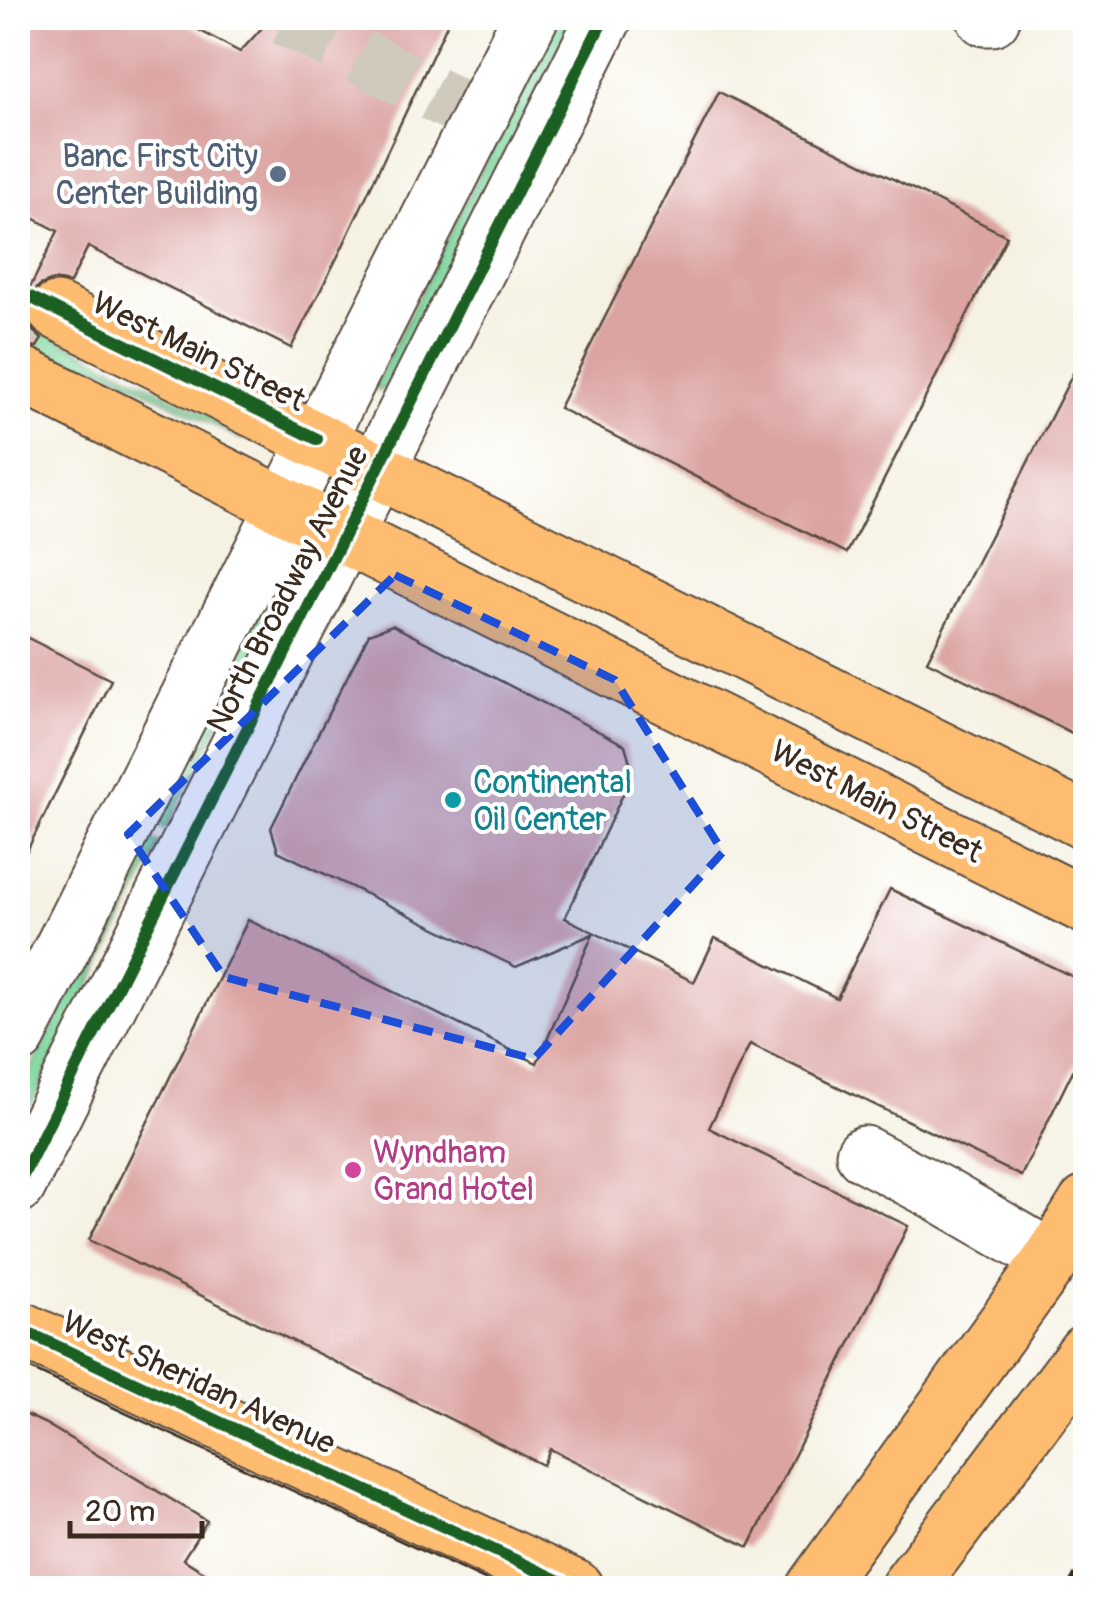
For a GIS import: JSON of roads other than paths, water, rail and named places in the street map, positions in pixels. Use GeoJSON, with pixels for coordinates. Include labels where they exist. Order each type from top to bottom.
{"type":"FeatureCollection","features":[{"type":"Feature","properties":{"kind":"main road","name":"West Main Street"},"geometry":{"type":"LineString","coordinates":[[33,299],[1086,822]]}},
{"type":"Feature","properties":{"kind":"main road","name":"West Main Street"},"geometry":{"type":"LineString","coordinates":[[24,375],[1086,906]]}},
{"type":"Feature","properties":{"kind":"main road"},"geometry":{"type":"LineString","coordinates":[[757,741],[790,676]]}},
{"type":"Feature","properties":{"kind":"main road"},"geometry":{"type":"LineString","coordinates":[[814,1588],[1052,1259],[1086,1204]]}},
{"type":"Feature","properties":{"kind":"main road","name":"West Sheridan Avenue"},"geometry":{"type":"LineString","coordinates":[[18,1328],[574,1588]]}},
{"type":"Feature","properties":{"kind":"main road"},"geometry":{"type":"LineString","coordinates":[[908,1588],[1086,1352]]}},
{"type":"Feature","properties":{"kind":"street","name":"North Broadway Avenue"},"geometry":{"type":"LineString","coordinates":[[18,1036],[530,18]]}},
{"type":"Feature","properties":{"kind":"street","name":"North Broadway Avenue"},"geometry":{"type":"LineString","coordinates":[[18,1185],[604,18]]}},
{"type":"Feature","properties":{"kind":"street"},"geometry":{"type":"LineString","coordinates":[[984,18],[992,18]]}},
{"type":"Feature","properties":{"kind":"street"},"geometry":{"type":"LineString","coordinates":[[864,1154],[1052,1259]]}},
{"type":"Feature","properties":{"kind":"tunnel"},"geometry":{"type":"LineString","coordinates":[[285,18],[480,118]]}},
{"type":"Feature","properties":{"kind":"tram line"},"geometry":{"type":"LineString","coordinates":[[18,1363],[502,1588]]}},
{"type":"Feature","properties":{"kind":"railway"},"geometry":{"type":"LineString","coordinates":[[1070,1588],[1086,1558]]}},
{"type":"Feature","properties":{"kind":"place","name":"Banc First City Center Building"},"geometry":{"type":"Point","coordinates":[278,174]}},
{"type":"Feature","properties":{"kind":"place","name":"Continental Oil Center"},"geometry":{"type":"Point","coordinates":[453,800]}},
{"type":"Feature","properties":{"kind":"place","name":"Wyndham Grand Hotel"},"geometry":{"type":"Point","coordinates":[353,1170]}}]}
